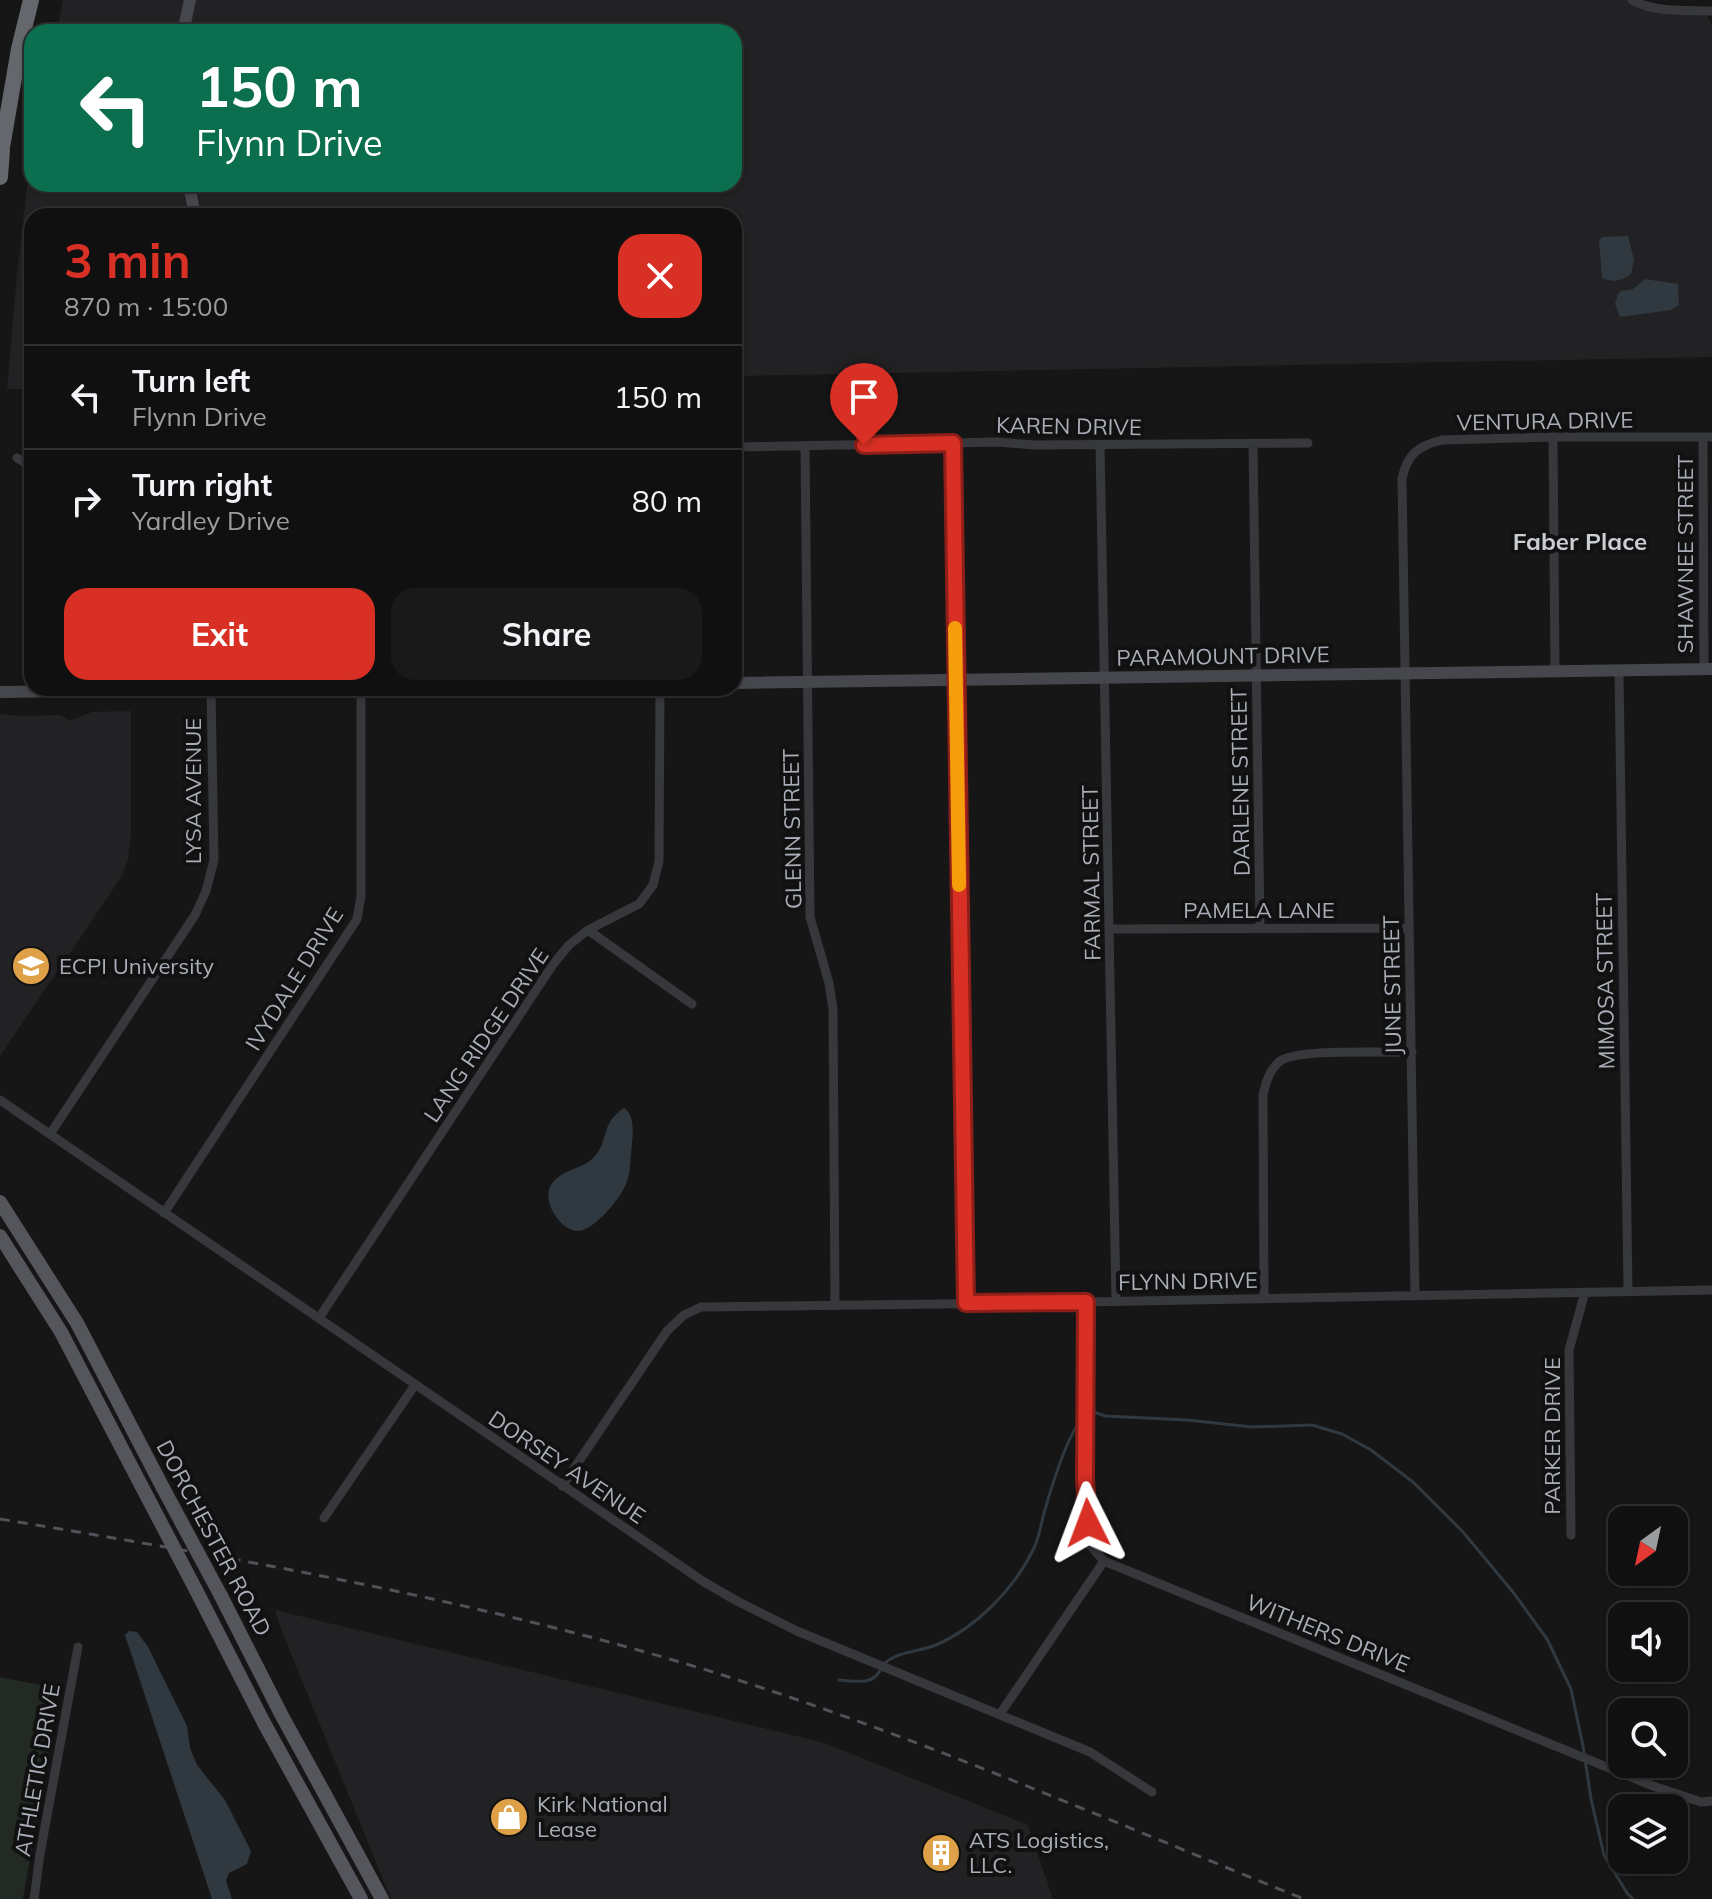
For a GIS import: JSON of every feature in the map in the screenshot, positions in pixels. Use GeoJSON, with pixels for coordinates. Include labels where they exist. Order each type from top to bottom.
{"type":"FeatureCollection","features":[{"type":"Feature","properties":{"kind":"highway"},"geometry":{"type":"LineString","coordinates":[[25,24],[31,0]]}},
{"type":"Feature","properties":{"kind":"highway"},"geometry":{"type":"LineString","coordinates":[[0,177],[1,152],[24,29]]}},
{"type":"Feature","properties":{"kind":"main road","name":"DORCHESTER ROAD"},"geometry":{"type":"LineString","coordinates":[[0,1202],[77,1323],[281,1714],[382,1899]]}},
{"type":"Feature","properties":{"kind":"main road","name":"DORCHESTER ROAD"},"geometry":{"type":"LineString","coordinates":[[0,1236],[61,1332],[264,1723],[361,1899]]}},
{"type":"Feature","properties":{"kind":"street"},"geometry":{"type":"LineString","coordinates":[[185,24],[190,0]]}},
{"type":"Feature","properties":{"kind":"street"},"geometry":{"type":"LineString","coordinates":[[1632,0],[1671,10],[1712,11]]}},
{"type":"Feature","properties":{"kind":"street"},"geometry":{"type":"LineString","coordinates":[[1553,437],[1555,671]]}},
{"type":"Feature","properties":{"kind":"street","name":"VENTURA DRIVE"},"geometry":{"type":"LineString","coordinates":[[1405,673],[1402,479],[1405,464],[1415,452],[1426,444],[1442,440],[1707,437]]}},
{"type":"Feature","properties":{"kind":"street","name":"SHAWNEE STREET"},"geometry":{"type":"LineString","coordinates":[[1707,437],[1708,670]]}},
{"type":"Feature","properties":{"kind":"street","name":"KAREN DRIVE"},"geometry":{"type":"LineString","coordinates":[[742,447],[998,442],[1034,445],[1308,443]]}},
{"type":"Feature","properties":{"kind":"street"},"geometry":{"type":"LineString","coordinates":[[953,443],[966,1303]]}},
{"type":"Feature","properties":{"kind":"street","name":"DARLENE STREET"},"geometry":{"type":"LineString","coordinates":[[1253,444],[1260,928]]}},
{"type":"Feature","properties":{"kind":"street","name":"FARMAL STREET"},"geometry":{"type":"LineString","coordinates":[[1100,445],[1116,1301]]}},
{"type":"Feature","properties":{"kind":"street","name":"GLENN STREET"},"geometry":{"type":"LineString","coordinates":[[805,447],[810,917],[829,983],[833,1009],[835,1304]]}},
{"type":"Feature","properties":{"kind":"street"},"geometry":{"type":"LineString","coordinates":[[17,458],[24,462]]}},
{"type":"Feature","properties":{"kind":"street","name":"PARAMOUNT DRIVE"},"geometry":{"type":"LineString","coordinates":[[742,683],[1708,670]]}},
{"type":"Feature","properties":{"kind":"street","name":"MIMOSA STREET"},"geometry":{"type":"LineString","coordinates":[[1619,671],[1628,1291]]}},
{"type":"Feature","properties":{"kind":"street","name":"JUNE STREET"},"geometry":{"type":"LineString","coordinates":[[1405,673],[1415,1296]]}},
{"type":"Feature","properties":{"kind":"street"},"geometry":{"type":"LineString","coordinates":[[0,692],[24,691]]}},
{"type":"Feature","properties":{"kind":"street","name":"LYSA AVENUE"},"geometry":{"type":"LineString","coordinates":[[50,1134],[195,915],[206,891],[214,860],[211,696]]}},
{"type":"Feature","properties":{"kind":"street","name":"IVYDALE DRIVE"},"geometry":{"type":"LineString","coordinates":[[164,1213],[357,919],[361,896],[361,696]]}},
{"type":"Feature","properties":{"kind":"street","name":"LANG RIDGE DRIVE"},"geometry":{"type":"LineString","coordinates":[[319,1318],[554,963],[569,945],[588,930],[639,904],[653,885],[659,861],[660,696]]}},
{"type":"Feature","properties":{"kind":"street","name":"PAMELA LANE"},"geometry":{"type":"LineString","coordinates":[[1110,929],[1408,928]]}},
{"type":"Feature","properties":{"kind":"street"},"geometry":{"type":"LineString","coordinates":[[588,930],[692,1004]]}},
{"type":"Feature","properties":{"kind":"street"},"geometry":{"type":"LineString","coordinates":[[1264,1298],[1263,1095],[1267,1077],[1281,1059],[1303,1053],[1412,1052]]}},
{"type":"Feature","properties":{"kind":"street","name":"DORSEY AVENUE"},"geometry":{"type":"LineString","coordinates":[[0,1100],[704,1582],[797,1631],[1090,1752],[1152,1792]]}},
{"type":"Feature","properties":{"kind":"street","name":"FLYNN DRIVE"},"geometry":{"type":"LineString","coordinates":[[562,1486],[667,1331],[684,1315],[701,1307],[1712,1290]]}},
{"type":"Feature","properties":{"kind":"street","name":"PARKER DRIVE"},"geometry":{"type":"LineString","coordinates":[[1571,1535],[1569,1350],[1585,1292]]}},
{"type":"Feature","properties":{"kind":"street"},"geometry":{"type":"LineString","coordinates":[[1000,1714],[1104,1561],[1089,1544],[1085,1480],[1086,1302]]}},
{"type":"Feature","properties":{"kind":"street"},"geometry":{"type":"LineString","coordinates":[[324,1518],[415,1385]]}},
{"type":"Feature","properties":{"kind":"street","name":"WITHERS DRIVE"},"geometry":{"type":"LineString","coordinates":[[1104,1561],[1653,1786],[1701,1802],[1712,1801]]}},
{"type":"Feature","properties":{"kind":"street","name":"ATHLETIC DRIVE"},"geometry":{"type":"LineString","coordinates":[[34,1899],[78,1647]]}},
{"type":"Feature","properties":{"kind":"shaded area"},"geometry":{"type":"Polygon","coordinates":[[[63,0],[1627,0],[1639,7],[1706,14],[1712,25],[1712,357],[742,376],[742,208],[25,208],[26,192],[742,192],[742,24],[58,24],[63,0]]]}},
{"type":"Feature","properties":{"kind":"shaded area"},"geometry":{"type":"Polygon","coordinates":[[[24,213],[24,389],[7,389],[24,213]]]}},
{"type":"Feature","properties":{"kind":"shaded area"},"geometry":{"type":"Polygon","coordinates":[[[1628,236],[1634,260],[1631,274],[1617,280],[1602,278],[1599,241],[1602,237],[1628,236]]]}},
{"type":"Feature","properties":{"kind":"shaded area"},"geometry":{"type":"Polygon","coordinates":[[[1645,279],[1678,284],[1679,305],[1671,310],[1620,317],[1615,304],[1618,294],[1633,289],[1645,279]]]}},
{"type":"Feature","properties":{"kind":"shaded area","name":"ECPI University"},"geometry":{"type":"Polygon","coordinates":[[[131,711],[131,834],[128,860],[122,876],[0,1056],[0,714],[60,715],[69,721],[92,712],[131,711]]]}},
{"type":"Feature","properties":{"kind":"shaded area"},"geometry":{"type":"Polygon","coordinates":[[[624,1108],[631,1117],[633,1129],[626,1184],[613,1205],[592,1225],[579,1231],[572,1230],[559,1221],[550,1206],[551,1185],[561,1175],[596,1155],[608,1125],[624,1108]]]}},
{"type":"Feature","properties":{"kind":"shaded area"},"geometry":{"type":"Polygon","coordinates":[[[275,1610],[825,1743],[1028,1825],[1053,1899],[391,1899],[275,1610]]]}},
{"type":"Feature","properties":{"kind":"shaded area"},"geometry":{"type":"Polygon","coordinates":[[[129,1631],[137,1632],[148,1647],[187,1726],[190,1748],[197,1765],[225,1800],[251,1851],[247,1864],[229,1873],[226,1881],[232,1899],[212,1899],[125,1635],[129,1631]]]}},
{"type":"Feature","properties":{"kind":"shaded area"},"geometry":{"type":"Polygon","coordinates":[[[0,1677],[60,1689],[23,1899],[0,1899],[0,1677]]]}},
{"type":"Feature","properties":{"kind":"waterway"},"geometry":{"type":"LineString","coordinates":[[885,1663],[896,1656],[951,1638],[980,1617],[1005,1592],[1034,1548],[1062,1459],[1074,1430],[1088,1414],[1252,1427],[1312,1425],[1342,1434],[1371,1450],[1413,1482],[1463,1532],[1547,1639],[1571,1689],[1604,1855],[1633,1899]]}},
{"type":"Feature","properties":{"kind":"waterway"},"geometry":{"type":"LineString","coordinates":[[839,1680],[868,1680],[881,1669]]}},
{"type":"Feature","properties":{"kind":"railway"},"geometry":{"type":"LineString","coordinates":[[0,1519],[354,1582],[529,1622],[703,1669],[931,1748],[1304,1899]]}},
{"type":"Feature","properties":{"kind":"slow traffic"},"geometry":{"type":"LineString","coordinates":[[955,628],[959,885]]}},
{"type":"Feature","properties":{"kind":"place","name":"ECPI University"},"geometry":{"type":"Point","coordinates":[31,966]}},
{"type":"Feature","properties":{"kind":"place","name":"Kirk National Lease"},"geometry":{"type":"Point","coordinates":[509,1817]}},
{"type":"Feature","properties":{"kind":"place","name":"ATS Logistics, LLC."},"geometry":{"type":"Point","coordinates":[941,1853]}},
{"type":"Feature","properties":{"kind":"district","name":"Faber Place"},"geometry":{"type":"Point","coordinates":[1580,541]}},
{"type":"Feature","properties":{"kind":"route"},"geometry":{"type":"LineString","coordinates":[[864,445],[953,443],[966,1303],[1086,1302],[1085,1480],[1088,1523]]}}]}
